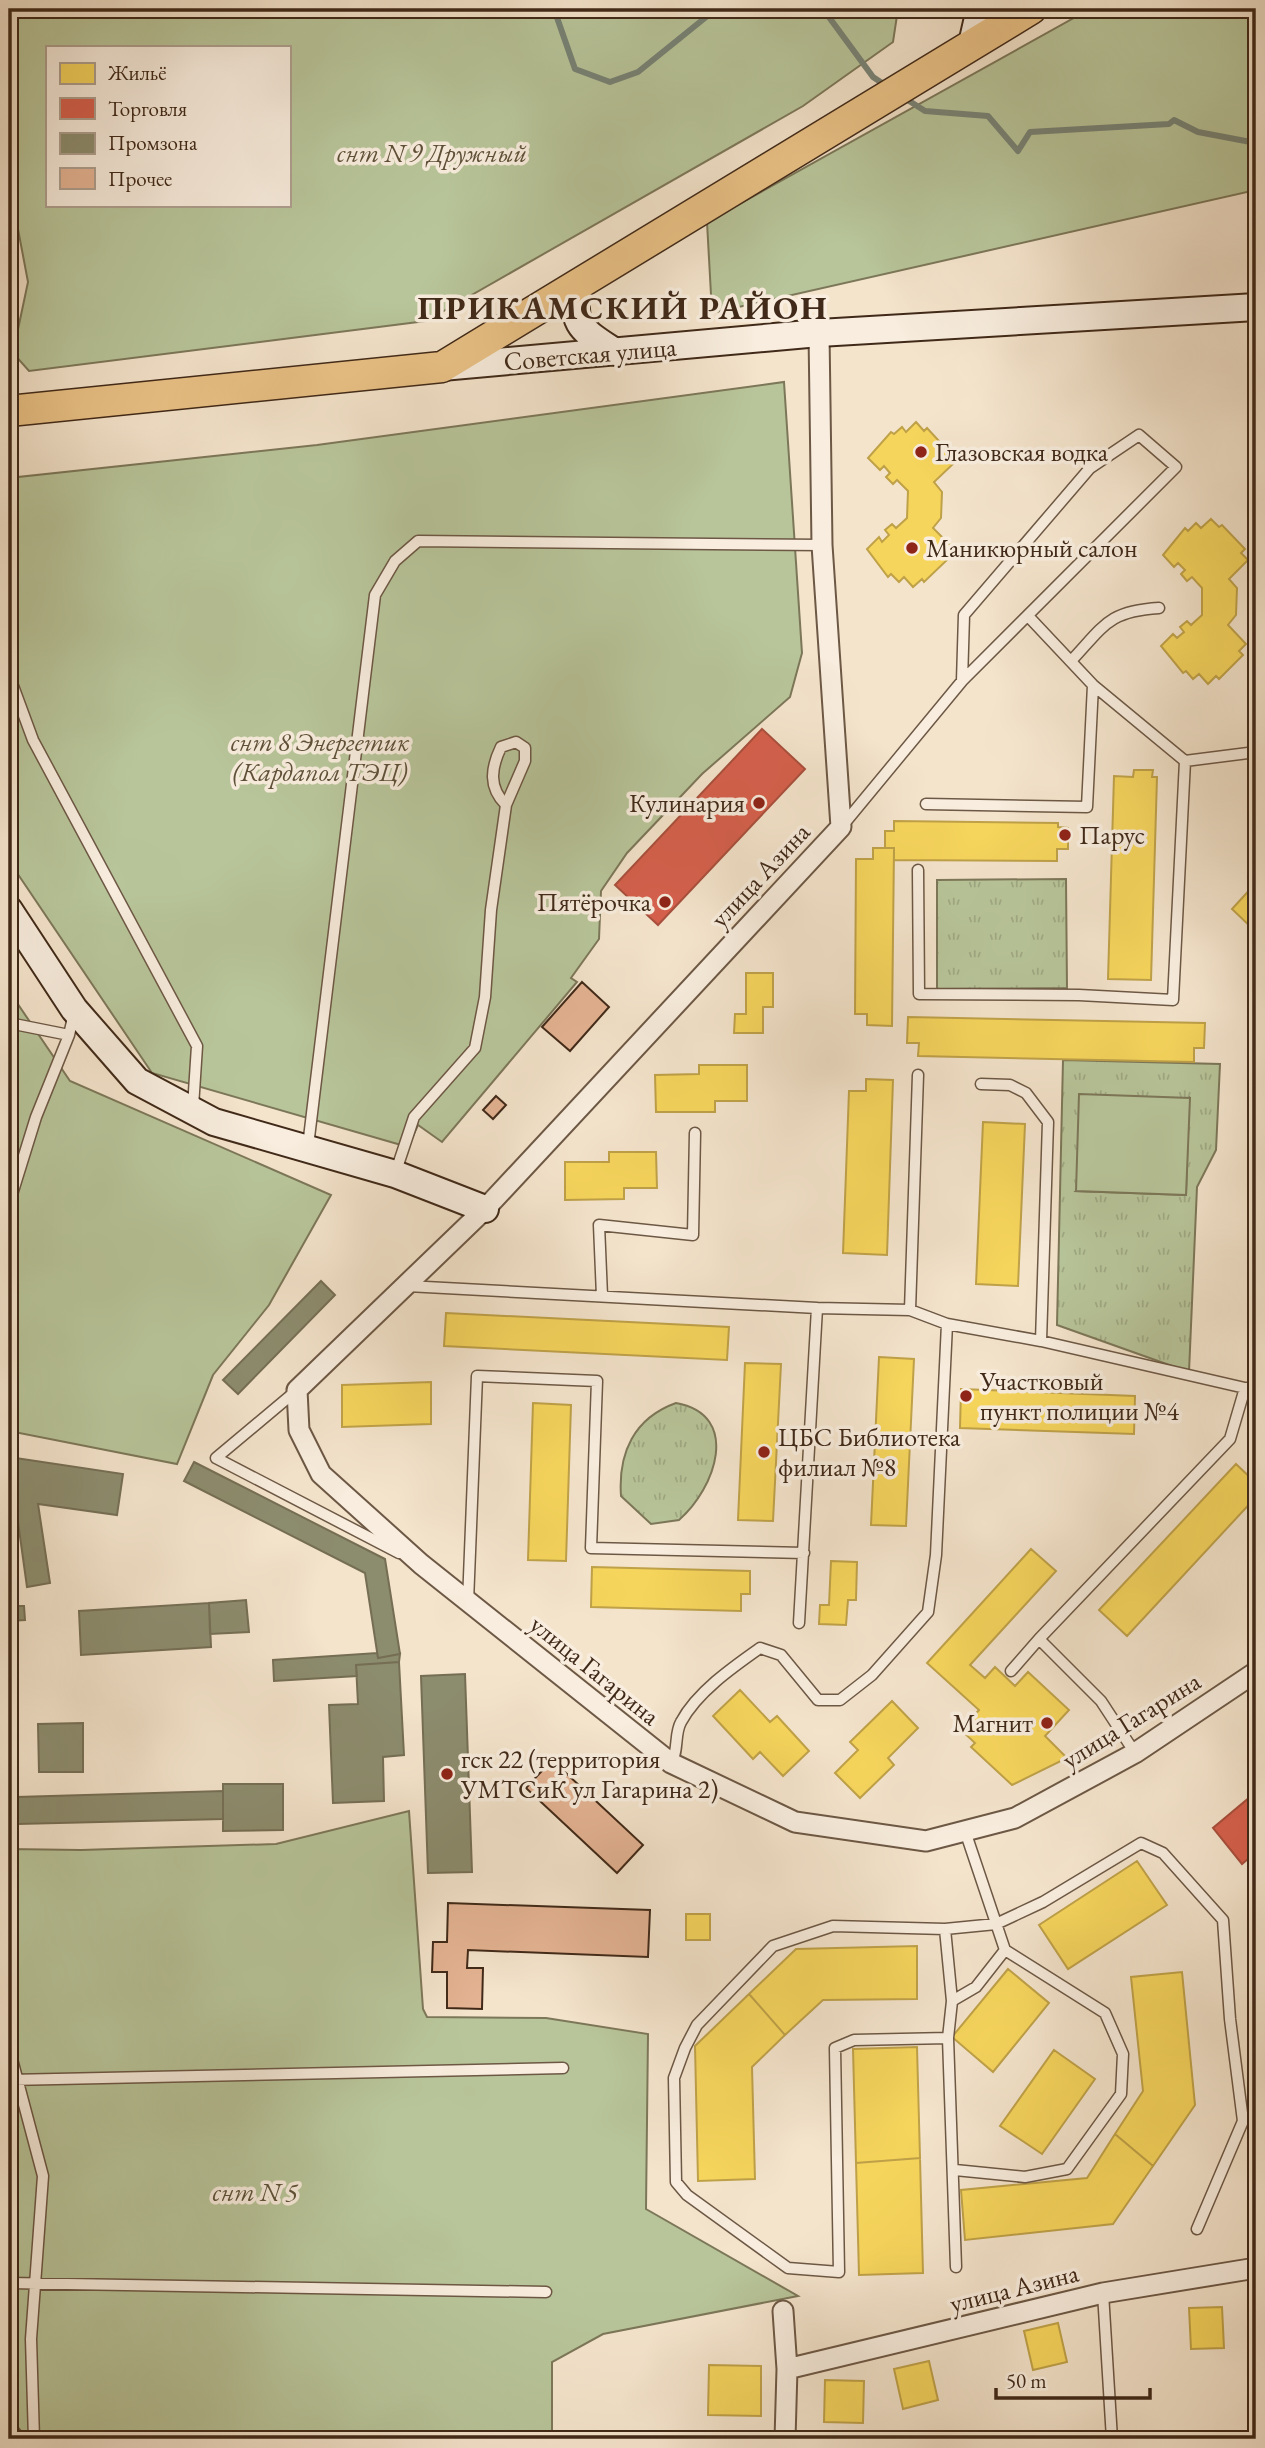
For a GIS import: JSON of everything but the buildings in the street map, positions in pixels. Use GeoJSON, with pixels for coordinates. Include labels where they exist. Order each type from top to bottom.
{"type":"FeatureCollection","features":[{"type":"Feature","properties":{"kind":"main road"},"geometry":{"type":"LineString","coordinates":[[972,44],[980,9]]}},
{"type":"Feature","properties":{"kind":"main road"},"geometry":{"type":"LineString","coordinates":[[442,367],[934,65],[1031,9]]}},
{"type":"Feature","properties":{"kind":"main road"},"geometry":{"type":"LineString","coordinates":[[580,283],[573,305],[578,322],[589,334],[615,352]]}},
{"type":"Feature","properties":{"kind":"main road","name":"Советская улица"},"geometry":{"type":"LineString","coordinates":[[9,411],[442,367],[820,333],[1256,307]]}},
{"type":"Feature","properties":{"kind":"main road"},"geometry":{"type":"LineString","coordinates":[[9,910],[74,1009],[137,1081],[214,1122],[395,1174],[485,1209]]}},
{"type":"Feature","properties":{"kind":"street","name":"улица Азина"},"geometry":{"type":"LineString","coordinates":[[297,1390],[485,1209],[841,827],[822,545],[820,333]]}},
{"type":"Feature","properties":{"kind":"street","name":"улица Гагарина"},"geometry":{"type":"LineString","coordinates":[[297,1390],[299,1430],[321,1475],[421,1564],[671,1763],[795,1822],[926,1841],[1015,1818],[1135,1753],[1256,1672]]}},
{"type":"Feature","properties":{"kind":"street","name":"улица Азина"},"geometry":{"type":"LineString","coordinates":[[787,2369],[1103,2293],[1256,2268]]}},
{"type":"Feature","properties":{"kind":"street"},"geometry":{"type":"LineString","coordinates":[[783,2312],[787,2369],[785,2439]]}},
{"type":"Feature","properties":{"kind":"street"},"geometry":{"type":"LineString","coordinates":[[9,2433],[14,2439]]}},
{"type":"Feature","properties":{"kind":"lane"},"geometry":{"type":"LineString","coordinates":[[841,827],[962,681],[1176,467],[1139,435],[1090,468],[964,615],[962,681]]}},
{"type":"Feature","properties":{"kind":"lane"},"geometry":{"type":"LineString","coordinates":[[307,1147],[375,595],[395,561],[418,541],[822,545]]}},
{"type":"Feature","properties":{"kind":"lane"},"geometry":{"type":"LineString","coordinates":[[1071,662],[1109,621],[1128,610],[1159,608]]}},
{"type":"Feature","properties":{"kind":"lane"},"geometry":{"type":"LineString","coordinates":[[1028,616],[1093,685],[1185,761],[1256,752]]}},
{"type":"Feature","properties":{"kind":"lane"},"geometry":{"type":"LineString","coordinates":[[9,675],[33,740],[197,1046],[193,1111]]}},
{"type":"Feature","properties":{"kind":"lane"},"geometry":{"type":"LineString","coordinates":[[926,804],[1087,807],[1093,685]]}},
{"type":"Feature","properties":{"kind":"lane"},"geometry":{"type":"LineString","coordinates":[[395,1174],[414,1117],[475,1048],[485,997],[491,910],[506,805],[525,761],[525,748],[516,742],[502,747],[491,773],[497,796],[506,805]]}},
{"type":"Feature","properties":{"kind":"lane"},"geometry":{"type":"LineString","coordinates":[[918,870],[919,994],[1088,995],[1173,1000],[1185,761]]}},
{"type":"Feature","properties":{"kind":"lane"},"geometry":{"type":"LineString","coordinates":[[9,1204],[36,1117],[69,1035],[74,1009]]}},
{"type":"Feature","properties":{"kind":"lane"},"geometry":{"type":"LineString","coordinates":[[9,1023],[69,1035]]}},
{"type":"Feature","properties":{"kind":"lane"},"geometry":{"type":"LineString","coordinates":[[910,1310],[918,1076]]}},
{"type":"Feature","properties":{"kind":"lane"},"geometry":{"type":"LineString","coordinates":[[981,1084],[1010,1085],[1026,1093],[1048,1122],[1041,1341]]}},
{"type":"Feature","properties":{"kind":"lane"},"geometry":{"type":"LineString","coordinates":[[602,1296],[599,1225],[693,1235],[695,1133]]}},
{"type":"Feature","properties":{"kind":"lane"},"geometry":{"type":"LineString","coordinates":[[407,1286],[817,1308],[910,1310],[947,1324],[1041,1341],[1245,1388],[1256,1388]]}},
{"type":"Feature","properties":{"kind":"lane"},"geometry":{"type":"LineString","coordinates":[[799,1623],[817,1308]]}},
{"type":"Feature","properties":{"kind":"lane"},"geometry":{"type":"LineString","coordinates":[[671,1763],[675,1757],[680,1723],[722,1675],[760,1648],[781,1655],[818,1700],[840,1700],[872,1675],[928,1612],[936,1555],[947,1324]]}},
{"type":"Feature","properties":{"kind":"lane"},"geometry":{"type":"LineString","coordinates":[[468,1602],[477,1376],[597,1381],[591,1548],[804,1553]]}},
{"type":"Feature","properties":{"kind":"lane"},"geometry":{"type":"LineString","coordinates":[[1011,1671],[1230,1439],[1245,1388]]}},
{"type":"Feature","properties":{"kind":"lane"},"geometry":{"type":"LineString","coordinates":[[297,1390],[216,1458],[421,1564]]}},
{"type":"Feature","properties":{"kind":"lane"},"geometry":{"type":"LineString","coordinates":[[1039,1639],[1101,1701],[1135,1753]]}},
{"type":"Feature","properties":{"kind":"lane"},"geometry":{"type":"LineString","coordinates":[[955,2170],[1025,2177],[1067,2169],[1121,2094],[1123,2054],[1104,2013],[1005,1950],[965,1831]]}},
{"type":"Feature","properties":{"kind":"lane"},"geometry":{"type":"LineString","coordinates":[[948,2038],[854,2039],[835,2048],[839,2272],[788,2268],[687,2195],[676,2182],[674,2078],[685,2049],[697,2025],[773,1946],[833,1926],[945,1930],[996,1924],[1043,1902],[1141,1843],[1163,1853],[1223,1920],[1230,2019],[1243,2121],[1197,2229]]}},
{"type":"Feature","properties":{"kind":"lane"},"geometry":{"type":"LineString","coordinates":[[945,1930],[952,2001],[948,2038],[955,2170],[956,2267]]}},
{"type":"Feature","properties":{"kind":"lane"},"geometry":{"type":"LineString","coordinates":[[952,2001],[976,1987],[1005,1950]]}},
{"type":"Feature","properties":{"kind":"lane"},"geometry":{"type":"LineString","coordinates":[[9,2049],[14,2080],[43,2176],[31,2339],[34,2439]]}},
{"type":"Feature","properties":{"kind":"lane"},"geometry":{"type":"LineString","coordinates":[[14,2080],[563,2068]]}},
{"type":"Feature","properties":{"kind":"lane"},"geometry":{"type":"LineString","coordinates":[[9,2283],[546,2292]]}},
{"type":"Feature","properties":{"kind":"lane"},"geometry":{"type":"LineString","coordinates":[[1103,2293],[1112,2439]]}},
{"type":"Feature","properties":{"kind":"green space","name":"снт N 9 Дружный"},"geometry":{"type":"Polygon","coordinates":[[[9,9],[898,9],[893,42],[803,106],[426,321],[29,371],[13,353],[28,282],[14,208],[17,107],[9,61],[9,9]]]}},
{"type":"Feature","properties":{"kind":"green space"},"geometry":{"type":"Polygon","coordinates":[[[1090,9],[1256,9],[1256,190],[712,313],[707,222],[1090,9]]]}},
{"type":"Feature","properties":{"kind":"green space","name":"снт 8 Энергетик (Кардапол ТЭЦ)"},"geometry":{"type":"Polygon","coordinates":[[[784,382],[802,653],[790,697],[702,774],[627,853],[601,891],[599,939],[571,978],[577,982],[442,1142],[418,1125],[408,1147],[152,1073],[9,861],[9,478],[317,445],[784,382]]]}},
{"type":"Feature","properties":{"kind":"green space"},"geometry":{"type":"Polygon","coordinates":[[[1066,879],[1067,988],[937,989],[937,880],[1066,879]]]}},
{"type":"Feature","properties":{"kind":"green space"},"geometry":{"type":"Polygon","coordinates":[[[9,991],[70,1081],[331,1195],[269,1305],[213,1375],[177,1464],[9,1431],[9,991]]]}},
{"type":"Feature","properties":{"kind":"green space"},"geometry":{"type":"Polygon","coordinates":[[[1063,1060],[1220,1064],[1216,1150],[1197,1187],[1189,1372],[1057,1325],[1063,1060]],[[1189,1098],[1076,1191],[1186,1195],[1189,1098]]]}},
{"type":"Feature","properties":{"kind":"green space"},"geometry":{"type":"Polygon","coordinates":[[[1079,1094],[1190,1098],[1186,1195],[1076,1191],[1079,1094]]]}},
{"type":"Feature","properties":{"kind":"green space"},"geometry":{"type":"Polygon","coordinates":[[[676,1403],[697,1410],[709,1422],[715,1437],[716,1454],[711,1473],[692,1507],[679,1520],[651,1524],[621,1496],[622,1465],[639,1428],[649,1418],[676,1403]]]}},
{"type":"Feature","properties":{"kind":"green space","name":"снт N 5"},"geometry":{"type":"Polygon","coordinates":[[[409,1811],[423,2009],[427,2017],[546,2018],[648,2034],[646,2209],[798,2296],[603,2334],[552,2362],[552,2439],[9,2439],[9,1849],[81,1850],[276,1844],[409,1811]]]}},
{"type":"Feature","properties":{"kind":"waterway"},"geometry":{"type":"LineString","coordinates":[[554,9],[575,69],[610,82],[638,72],[716,9]]}},
{"type":"Feature","properties":{"kind":"waterway"},"geometry":{"type":"LineString","coordinates":[[823,9],[873,77],[885,85]]}},
{"type":"Feature","properties":{"kind":"waterway"},"geometry":{"type":"LineString","coordinates":[[903,97],[925,111],[988,116],[1018,151],[1030,132],[1169,124],[1174,120],[1198,132],[1256,143]]}},
{"type":"Feature","properties":{"kind":"place","name":"Глазовская водка"},"geometry":{"type":"Point","coordinates":[921,452]}},
{"type":"Feature","properties":{"kind":"place","name":"Маникюрный салон"},"geometry":{"type":"Point","coordinates":[912,548]}},
{"type":"Feature","properties":{"kind":"place","name":"Кулинария"},"geometry":{"type":"Point","coordinates":[759,803]}},
{"type":"Feature","properties":{"kind":"place","name":"Парус"},"geometry":{"type":"Point","coordinates":[1065,835]}},
{"type":"Feature","properties":{"kind":"place","name":"Пятёрочка"},"geometry":{"type":"Point","coordinates":[665,902]}},
{"type":"Feature","properties":{"kind":"place","name":"Участковый пункт полиции №4"},"geometry":{"type":"Point","coordinates":[966,1396]}},
{"type":"Feature","properties":{"kind":"place","name":"ЦБС Библиотека филиал №8"},"geometry":{"type":"Point","coordinates":[764,1452]}},
{"type":"Feature","properties":{"kind":"place","name":"Магнит"},"geometry":{"type":"Point","coordinates":[1047,1723]}},
{"type":"Feature","properties":{"kind":"place","name":"гск 22 (территория УМТСиК ул Гагарина 2)"},"geometry":{"type":"Point","coordinates":[447,1774]}},
{"type":"Feature","properties":{"kind":"district","name":"ПРИКАМСКИЙ РАЙОН"},"geometry":{"type":"Point","coordinates":[623,307]}}]}
